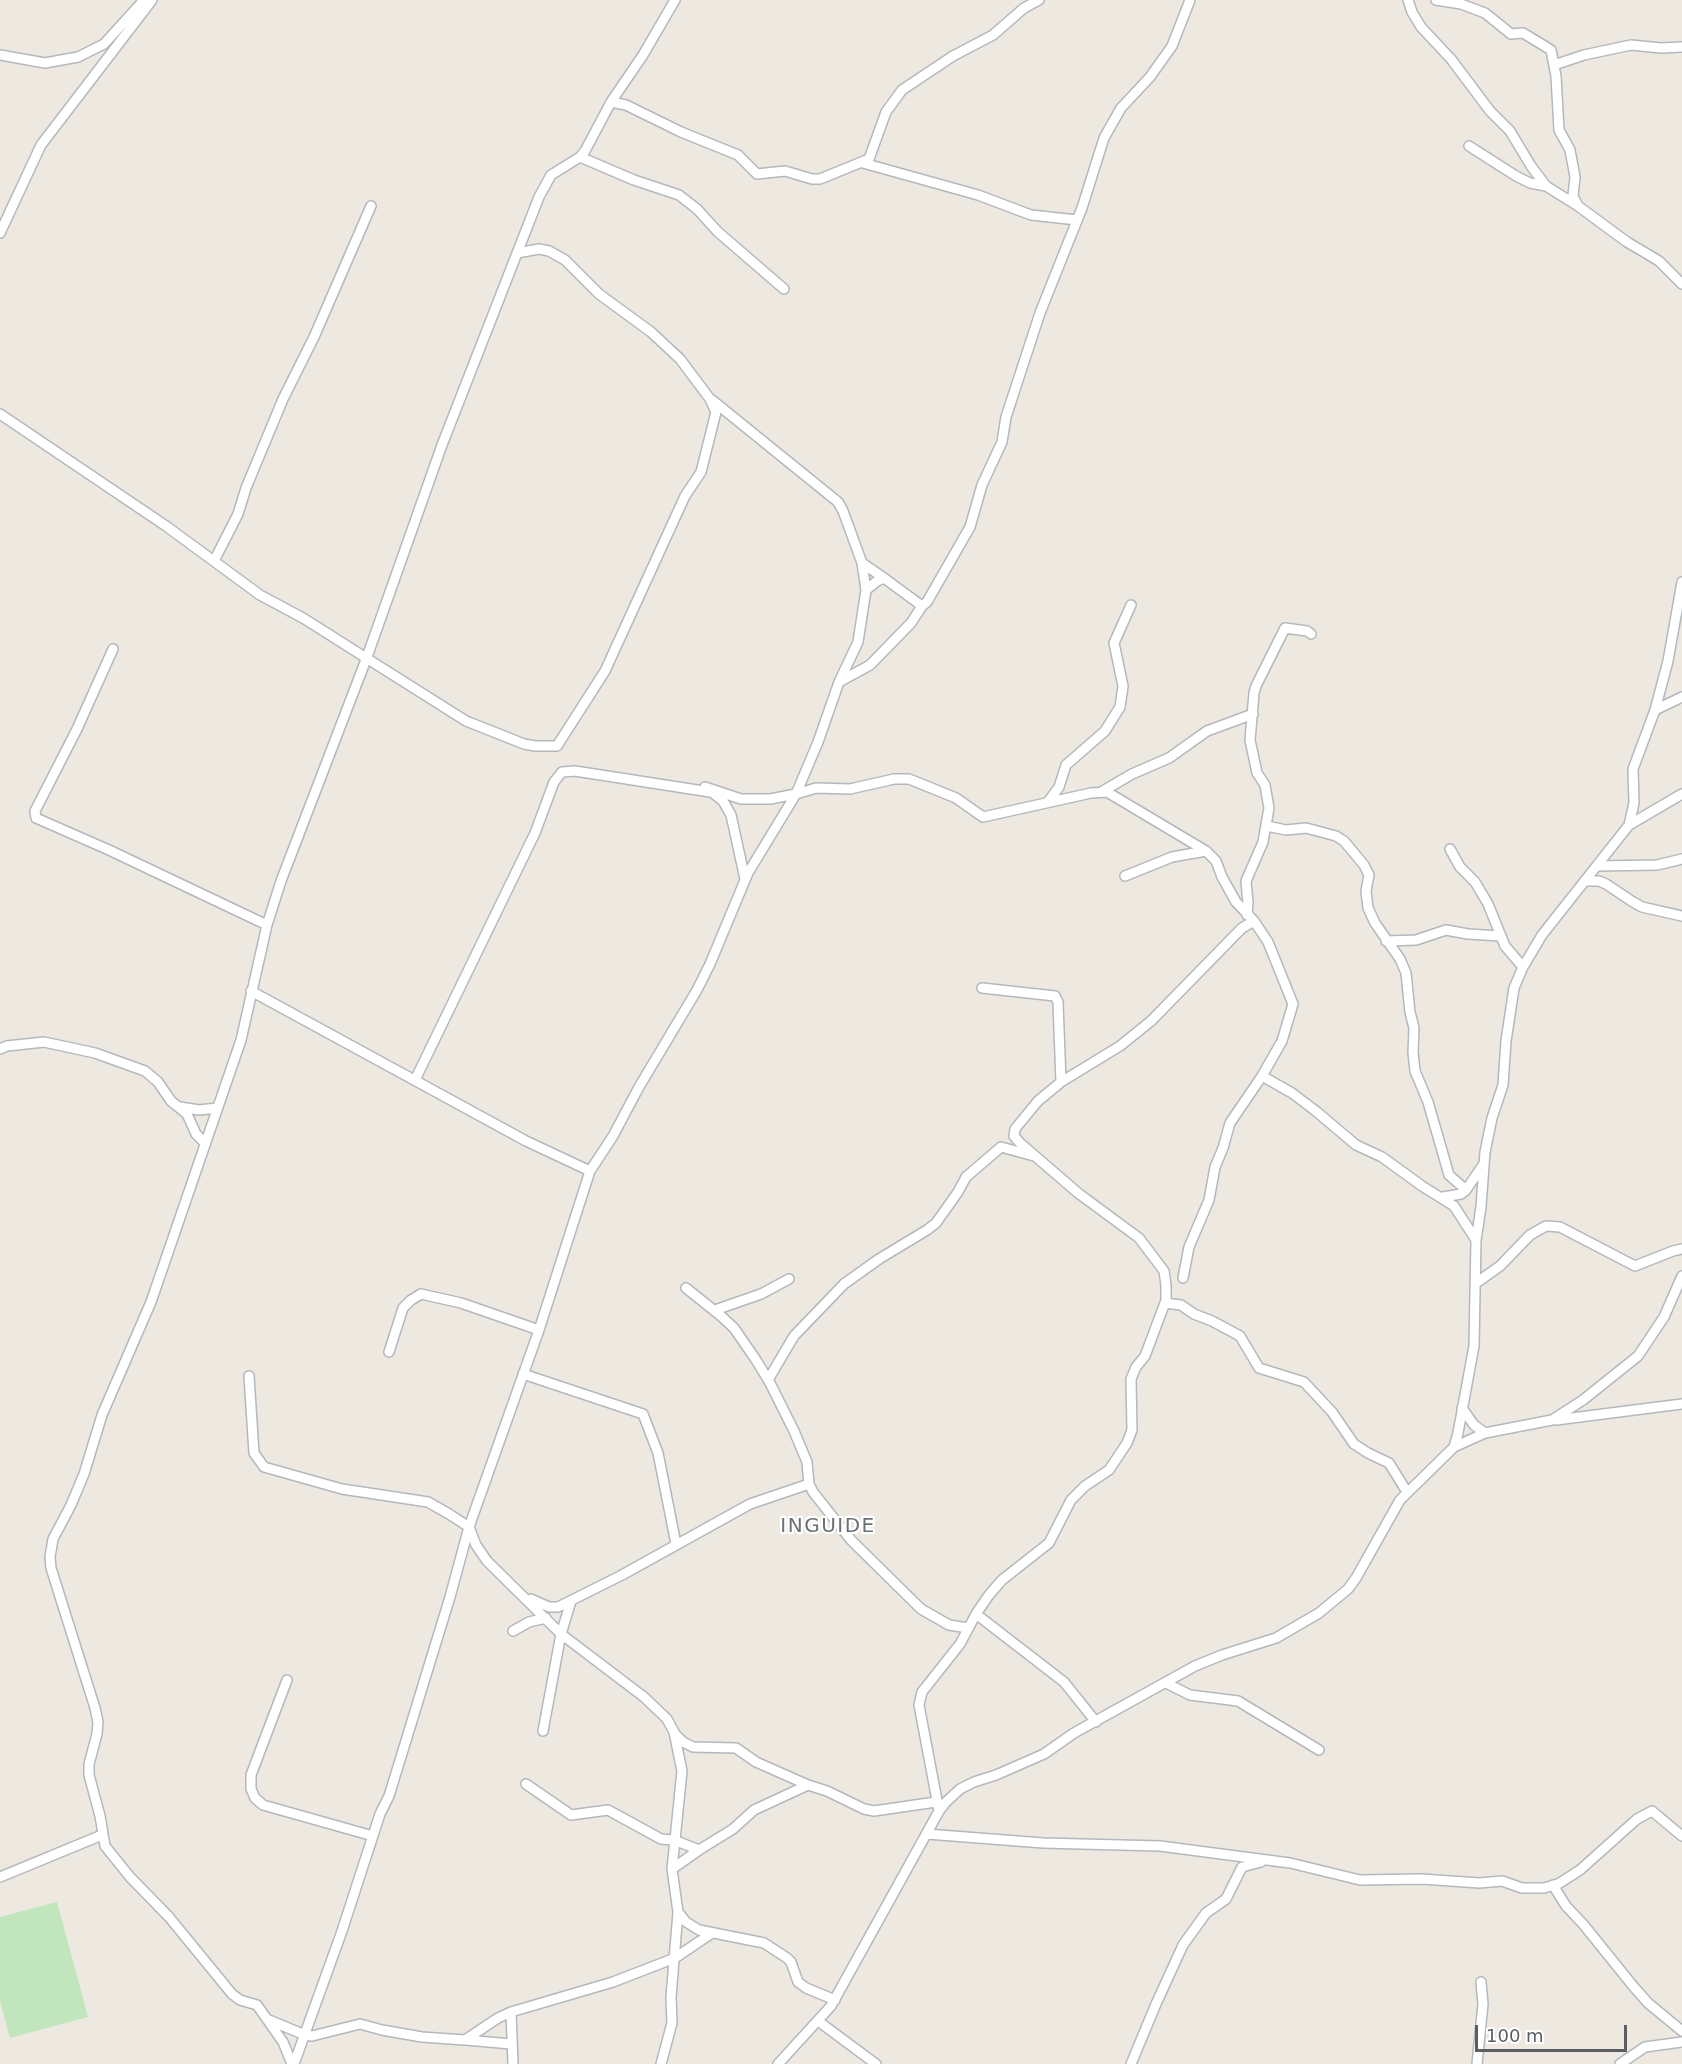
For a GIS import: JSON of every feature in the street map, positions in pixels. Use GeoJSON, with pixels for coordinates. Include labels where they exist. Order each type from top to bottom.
{"type":"FeatureCollection","features":[{"type":"Feature","properties":{"kind":"street"},"geometry":{"type":"LineString","coordinates":[[0,55],[45,63],[78,57],[104,44],[144,0]]}},
{"type":"Feature","properties":{"kind":"street"},"geometry":{"type":"LineString","coordinates":[[0,233],[41,145],[152,0]]}},
{"type":"Feature","properties":{"kind":"street"},"geometry":{"type":"LineString","coordinates":[[293,2064],[283,2042],[254,2003],[240,2000],[232,1994],[168,1917],[108,1851],[102,1835],[100,1816],[89,1775],[89,1764],[98,1722],[51,1568],[53,1539],[84,1474],[102,1415],[151,1302],[204,1142],[241,1040],[267,925],[281,881],[367,657],[442,445],[517,253],[546,182],[551,175],[580,157],[611,102],[643,55],[675,0]]}},
{"type":"Feature","properties":{"kind":"street"},"geometry":{"type":"LineString","coordinates":[[611,102],[626,105],[681,132],[738,155],[758,174],[785,171],[816,180],[863,163],[871,156],[886,112],[900,92],[953,56],[993,35],[1024,8],[1039,0]]}},
{"type":"Feature","properties":{"kind":"street"},"geometry":{"type":"LineString","coordinates":[[839,682],[870,665],[911,623],[922,606],[927,603],[970,527],[982,485],[1002,442],[1006,417],[1040,313],[1077,220],[1108,127],[1172,46],[1190,0]]}},
{"type":"Feature","properties":{"kind":"street"},"geometry":{"type":"LineString","coordinates":[[1408,0],[1421,27],[1452,59],[1490,111],[1510,130],[1530,166],[1546,186],[1627,242],[1659,261],[1682,284]]}},
{"type":"Feature","properties":{"kind":"street"},"geometry":{"type":"LineString","coordinates":[[1436,0],[1485,13],[1511,34],[1523,33],[1551,50],[1559,130],[1570,150],[1575,177],[1573,196],[1578,206]]}},
{"type":"Feature","properties":{"kind":"street"},"geometry":{"type":"LineString","coordinates":[[1554,65],[1584,55],[1631,45],[1661,48],[1682,47]]}},
{"type":"Feature","properties":{"kind":"street"},"geometry":{"type":"LineString","coordinates":[[1469,146],[1516,176],[1530,183],[1546,186]]}},
{"type":"Feature","properties":{"kind":"street"},"geometry":{"type":"LineString","coordinates":[[580,157],[634,180],[679,195],[784,289]]}},
{"type":"Feature","properties":{"kind":"street"},"geometry":{"type":"LineString","coordinates":[[863,163],[978,195],[1030,215],[1077,220]]}},
{"type":"Feature","properties":{"kind":"street"},"geometry":{"type":"LineString","coordinates":[[214,561],[238,514],[246,488],[282,399],[314,337],[371,206]]}},
{"type":"Feature","properties":{"kind":"street"},"geometry":{"type":"LineString","coordinates":[[0,414],[166,526],[260,595],[367,657],[465,721],[524,744],[557,746],[605,672],[685,496],[701,472],[716,418],[715,408],[710,399],[680,359],[651,332],[599,294],[565,260],[549,251],[539,249],[517,253]]}},
{"type":"Feature","properties":{"kind":"street"},"geometry":{"type":"LineString","coordinates":[[293,2064],[305,2035],[380,1814],[389,1796],[469,1527],[540,1330],[590,1171],[613,1136],[696,990],[745,881],[796,794],[818,742],[839,682],[858,642],[866,590],[862,563],[838,502],[710,399]]}},
{"type":"Feature","properties":{"kind":"street"},"geometry":{"type":"LineString","coordinates":[[862,563],[922,606]]}},
{"type":"Feature","properties":{"kind":"street"},"geometry":{"type":"LineString","coordinates":[[866,590],[884,578]]}},
{"type":"Feature","properties":{"kind":"street"},"geometry":{"type":"LineString","coordinates":[[1629,825],[1634,803],[1633,769],[1655,710],[1668,661],[1682,582]]}},
{"type":"Feature","properties":{"kind":"street"},"geometry":{"type":"LineString","coordinates":[[1048,802],[1059,787],[1066,765],[1105,731],[1120,707],[1124,686],[1114,643],[1131,605]]}},
{"type":"Feature","properties":{"kind":"street"},"geometry":{"type":"LineString","coordinates":[[938,1807],[920,1713],[920,1699],[927,1685],[955,1651],[976,1614],[1002,1580],[1049,1543],[1071,1500],[1079,1491],[1109,1470],[1127,1443],[1132,1430],[1131,1379],[1145,1356],[1165,1302],[1167,1285],[1164,1271],[1139,1238],[1078,1193],[1016,1138],[1015,1129],[1038,1101],[1062,1082],[1120,1046],[1151,1021],[1250,918],[1246,881],[1259,855],[1269,808],[1264,783],[1257,773],[1250,740],[1256,686],[1283,631],[1288,627],[1311,634]]}},
{"type":"Feature","properties":{"kind":"street"},"geometry":{"type":"LineString","coordinates":[[113,649],[77,729],[35,812],[36,818],[42,823],[109,850],[267,925]]}},
{"type":"Feature","properties":{"kind":"street"},"geometry":{"type":"LineString","coordinates":[[1655,710],[1682,697]]}},
{"type":"Feature","properties":{"kind":"street"},"geometry":{"type":"LineString","coordinates":[[745,881],[731,815],[723,801],[705,787],[741,799],[770,799],[816,788],[850,789],[902,778],[916,781],[956,798],[983,817],[1103,791],[1132,774],[1169,758],[1207,731],[1253,714]]}},
{"type":"Feature","properties":{"kind":"street"},"geometry":{"type":"LineString","coordinates":[[415,1080],[535,833],[554,782],[562,772],[575,771],[712,793]]}},
{"type":"Feature","properties":{"kind":"street"},"geometry":{"type":"LineString","coordinates":[[1103,791],[1206,851],[1216,861],[1225,884],[1273,951],[1293,1004],[1282,1041],[1262,1076],[1230,1123],[1215,1167],[1209,1200],[1189,1247],[1183,1278]]}},
{"type":"Feature","properties":{"kind":"street"},"geometry":{"type":"LineString","coordinates":[[1454,1447],[1474,1346],[1476,1240],[1484,1163],[1492,1118],[1503,1085],[1511,1002],[1523,967],[1542,935],[1629,825],[1682,794]]}},
{"type":"Feature","properties":{"kind":"street"},"geometry":{"type":"LineString","coordinates":[[1267,826],[1286,830],[1306,828],[1336,836],[1344,841],[1367,870],[1369,875],[1366,891],[1368,908],[1400,959],[1406,973],[1414,1028],[1413,1063],[1428,1102],[1446,1167],[1452,1179],[1466,1190]]}},
{"type":"Feature","properties":{"kind":"street"},"geometry":{"type":"LineString","coordinates":[[1450,849],[1460,867],[1475,882],[1485,898],[1496,918],[1505,946],[1523,967]]}},
{"type":"Feature","properties":{"kind":"street"},"geometry":{"type":"LineString","coordinates":[[1125,876],[1172,857],[1206,851]]}},
{"type":"Feature","properties":{"kind":"street"},"geometry":{"type":"LineString","coordinates":[[1597,866],[1657,865],[1682,859]]}},
{"type":"Feature","properties":{"kind":"street"},"geometry":{"type":"LineString","coordinates":[[1586,880],[1599,881],[1642,907],[1682,916]]}},
{"type":"Feature","properties":{"kind":"street"},"geometry":{"type":"LineString","coordinates":[[1386,940],[1416,940],[1446,930],[1500,936]]}},
{"type":"Feature","properties":{"kind":"street"},"geometry":{"type":"LineString","coordinates":[[982,988],[1055,996],[1058,1002],[1062,1082]]}},
{"type":"Feature","properties":{"kind":"street"},"geometry":{"type":"LineString","coordinates":[[251,991],[526,1141],[590,1171]]}},
{"type":"Feature","properties":{"kind":"street"},"geometry":{"type":"LineString","coordinates":[[0,1049],[6,1046],[44,1042],[95,1053],[145,1071],[158,1082],[177,1107],[187,1114],[196,1134],[204,1142]]}},
{"type":"Feature","properties":{"kind":"street"},"geometry":{"type":"LineString","coordinates":[[1262,1076],[1300,1099],[1356,1146],[1382,1157],[1422,1186],[1443,1197],[1458,1210],[1476,1240]]}},
{"type":"Feature","properties":{"kind":"street"},"geometry":{"type":"LineString","coordinates":[[177,1107],[200,1110],[217,1108]]}},
{"type":"Feature","properties":{"kind":"street"},"geometry":{"type":"LineString","coordinates":[[768,1380],[794,1336],[828,1300],[853,1276],[936,1223],[966,1177],[1001,1146],[1038,1157]]}},
{"type":"Feature","properties":{"kind":"street"},"geometry":{"type":"LineString","coordinates":[[1443,1197],[1461,1194],[1466,1190],[1484,1163]]}},
{"type":"Feature","properties":{"kind":"street"},"geometry":{"type":"LineString","coordinates":[[1476,1282],[1500,1266],[1530,1236],[1546,1226],[1560,1227],[1635,1266],[1673,1251],[1682,1250]]}},
{"type":"Feature","properties":{"kind":"street"},"geometry":{"type":"LineString","coordinates":[[1552,1420],[1583,1400],[1638,1356],[1664,1317],[1682,1275]]}},
{"type":"Feature","properties":{"kind":"street"},"geometry":{"type":"LineString","coordinates":[[715,1310],[761,1294],[789,1279]]}},
{"type":"Feature","properties":{"kind":"street"},"geometry":{"type":"LineString","coordinates":[[686,1288],[734,1328],[768,1380],[803,1452],[809,1469],[809,1484],[818,1500],[851,1540],[921,1609],[949,1625],[968,1628]]}},
{"type":"Feature","properties":{"kind":"street"},"geometry":{"type":"LineString","coordinates":[[389,1352],[403,1308],[421,1294],[461,1303],[540,1330]]}},
{"type":"Feature","properties":{"kind":"street"},"geometry":{"type":"LineString","coordinates":[[1165,1302],[1181,1305],[1194,1314],[1240,1336],[1259,1368],[1304,1382],[1337,1418],[1354,1444],[1389,1463],[1407,1492]]}},
{"type":"Feature","properties":{"kind":"street"},"geometry":{"type":"LineString","coordinates":[[523,1374],[643,1414],[658,1454],[676,1544]]}},
{"type":"Feature","properties":{"kind":"street"},"geometry":{"type":"LineString","coordinates":[[249,1376],[254,1453],[264,1467],[342,1489],[428,1502],[469,1527],[476,1545],[487,1561],[561,1634],[644,1697],[667,1719],[683,1742],[693,1747],[736,1748],[756,1762],[864,1809],[874,1811],[938,1807]]}},
{"type":"Feature","properties":{"kind":"street"},"geometry":{"type":"LineString","coordinates":[[778,2064],[835,2000],[927,1834],[938,1807],[960,1790],[974,1782],[1026,1763],[1195,1666],[1221,1655],[1276,1638],[1305,1622],[1348,1589],[1395,1507],[1407,1492],[1454,1447],[1485,1433],[1552,1420],[1682,1404]]}},
{"type":"Feature","properties":{"kind":"street"},"geometry":{"type":"LineString","coordinates":[[1462,1408],[1474,1425],[1485,1433]]}},
{"type":"Feature","properties":{"kind":"street"},"geometry":{"type":"LineString","coordinates":[[525,1597],[549,1607],[558,1607],[622,1575],[750,1504],[809,1484]]}},
{"type":"Feature","properties":{"kind":"street"},"geometry":{"type":"LineString","coordinates":[[543,1731],[561,1634],[571,1601]]}},
{"type":"Feature","properties":{"kind":"street"},"geometry":{"type":"LineString","coordinates":[[976,1614],[1064,1682],[1096,1722]]}},
{"type":"Feature","properties":{"kind":"street"},"geometry":{"type":"LineString","coordinates":[[513,1631],[529,1622],[546,1618]]}},
{"type":"Feature","properties":{"kind":"street"},"geometry":{"type":"LineString","coordinates":[[287,1680],[251,1775],[251,1789],[255,1798],[263,1805],[374,1836]]}},
{"type":"Feature","properties":{"kind":"street"},"geometry":{"type":"LineString","coordinates":[[1166,1683],[1190,1695],[1238,1701],[1319,1750]]}},
{"type":"Feature","properties":{"kind":"street"},"geometry":{"type":"LineString","coordinates":[[661,2064],[672,2023],[671,1997],[678,1912],[672,1869],[682,1771],[674,1732]]}},
{"type":"Feature","properties":{"kind":"street"},"geometry":{"type":"LineString","coordinates":[[526,1784],[571,1815],[608,1810],[661,1839],[674,1840],[699,1850]]}},
{"type":"Feature","properties":{"kind":"street"},"geometry":{"type":"LineString","coordinates":[[672,1869],[733,1829],[754,1810],[808,1785]]}},
{"type":"Feature","properties":{"kind":"street"},"geometry":{"type":"LineString","coordinates":[[927,1834],[1042,1843],[1160,1846],[1290,1863],[1360,1880],[1422,1879],[1479,1883],[1502,1881],[1522,1888],[1553,1886],[1580,1870],[1637,1819],[1652,1811],[1682,1836]]}},
{"type":"Feature","properties":{"kind":"street"},"geometry":{"type":"LineString","coordinates":[[0,1877],[102,1835]]}},
{"type":"Feature","properties":{"kind":"street"},"geometry":{"type":"LineString","coordinates":[[1131,2064],[1183,1945],[1206,1913],[1226,1899],[1242,1867],[1267,1861]]}},
{"type":"Feature","properties":{"kind":"street"},"geometry":{"type":"LineString","coordinates":[[1553,1886],[1566,1906],[1641,1994],[1682,2031]]}},
{"type":"Feature","properties":{"kind":"street"},"geometry":{"type":"LineString","coordinates":[[678,1912],[686,1922],[699,1930],[764,1943],[791,1962],[798,1982],[806,1988],[835,2000]]}},
{"type":"Feature","properties":{"kind":"street"},"geometry":{"type":"LineString","coordinates":[[465,2040],[511,2012],[613,1982],[675,1958],[712,1934]]}},
{"type":"Feature","properties":{"kind":"street"},"geometry":{"type":"LineString","coordinates":[[1477,2064],[1484,2004],[1481,1982]]}},
{"type":"Feature","properties":{"kind":"street"},"geometry":{"type":"LineString","coordinates":[[511,2012],[513,2064]]}},
{"type":"Feature","properties":{"kind":"street"},"geometry":{"type":"LineString","coordinates":[[265,2018],[282,2027],[312,2036],[360,2024],[412,2035],[511,2044]]}},
{"type":"Feature","properties":{"kind":"street"},"geometry":{"type":"LineString","coordinates":[[818,2021],[876,2064]]}},
{"type":"Feature","properties":{"kind":"street"},"geometry":{"type":"LineString","coordinates":[[1620,2064],[1645,2047],[1682,2042]]}},
{"type":"Feature","properties":{"kind":"green space"},"geometry":{"type":"Polygon","coordinates":[[[57,1902],[88,2017],[10,2038],[0,2001],[0,1917],[57,1902]]]}},
{"type":"Feature","properties":{"kind":"district","name":"INGUIDE"},"geometry":{"type":"Point","coordinates":[828,1527]}}]}
